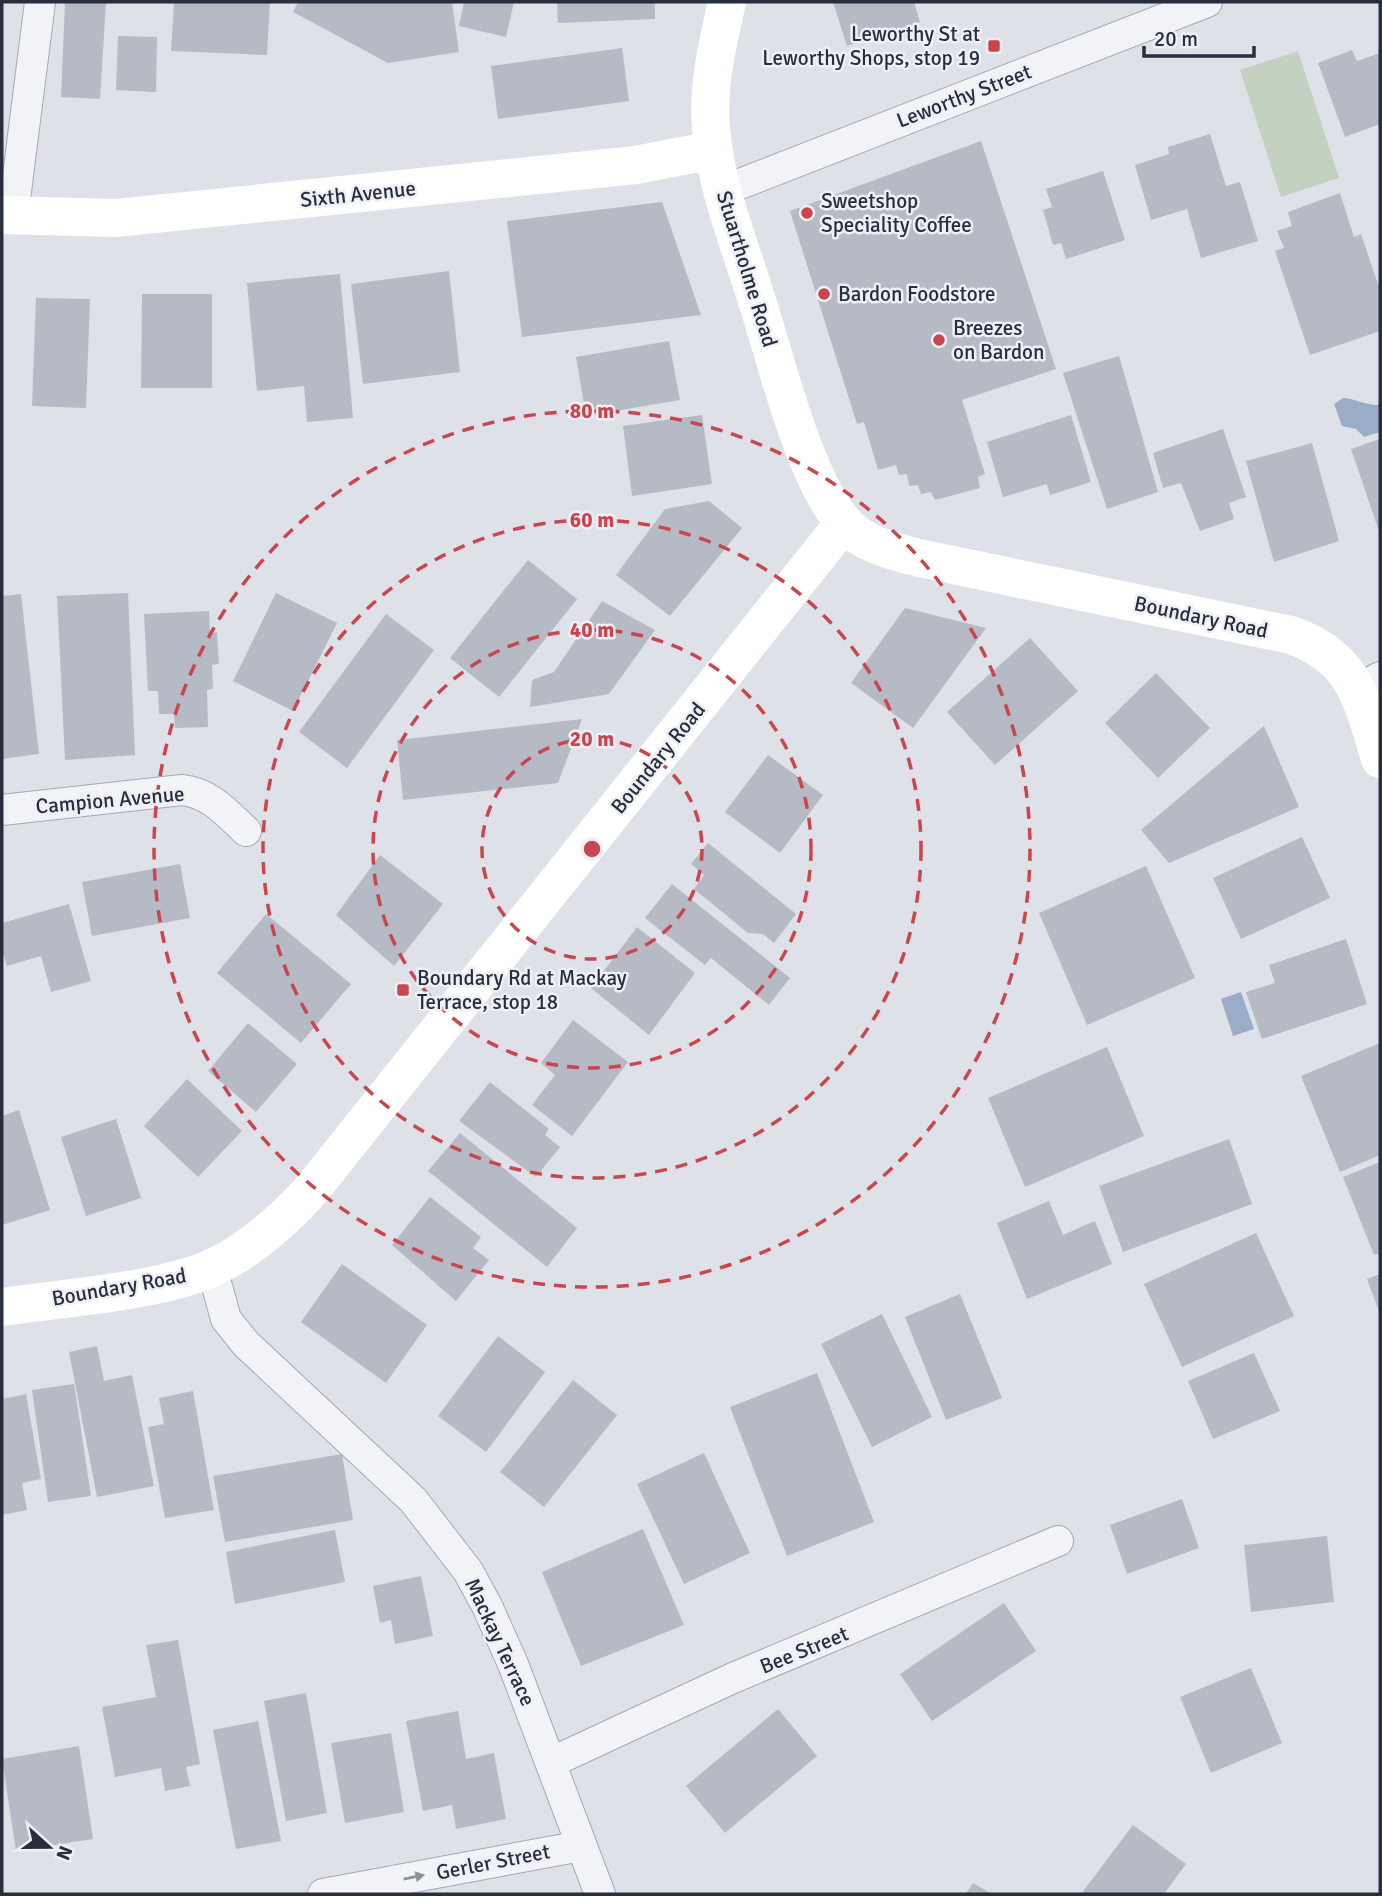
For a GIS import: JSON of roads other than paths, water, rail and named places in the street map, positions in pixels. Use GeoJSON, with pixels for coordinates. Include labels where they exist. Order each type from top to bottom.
{"type":"FeatureCollection","features":[{"type":"Feature","properties":{"kind":"main road","name":"Stuartholme Road"},"geometry":{"type":"LineString","coordinates":[[727,2],[710,94],[713,150],[722,191],[794,418],[828,500],[844,523]]}},
{"type":"Feature","properties":{"kind":"main road","name":"Sixth Avenue"},"geometry":{"type":"LineString","coordinates":[[7,215],[116,218],[636,165],[713,150]]}},
{"type":"Feature","properties":{"kind":"main road","name":"Boundary Road"},"geometry":{"type":"LineString","coordinates":[[2,1307],[183,1278],[212,1268],[269,1232],[312,1189],[844,523],[882,549],[1291,635],[1315,643],[1346,670],[1368,684],[1380,759]]}},
{"type":"Feature","properties":{"kind":"street"},"geometry":{"type":"LineString","coordinates":[[7,215],[40,2]]}},
{"type":"Feature","properties":{"kind":"street","name":"Leworthy Street"},"geometry":{"type":"LineString","coordinates":[[722,191],[1207,2]]}},
{"type":"Feature","properties":{"kind":"street","name":"Campion Avenue"},"geometry":{"type":"LineString","coordinates":[[2,810],[182,790],[193,791],[215,802],[246,831]]}},
{"type":"Feature","properties":{"kind":"street","name":"Mackay Terrace"},"geometry":{"type":"LineString","coordinates":[[212,1268],[226,1319],[246,1344],[395,1482],[459,1557],[497,1626],[552,1762],[600,1894]]}},
{"type":"Feature","properties":{"kind":"street","name":"Bee Street"},"geometry":{"type":"LineString","coordinates":[[552,1762],[733,1678],[1058,1541]]}},
{"type":"Feature","properties":{"kind":"street","name":"Gerler Street"},"geometry":{"type":"LineString","coordinates":[[323,1894],[581,1846]]}},
{"type":"Feature","properties":{"kind":"water"},"geometry":{"type":"Polygon","coordinates":[[[1343,398],[1380,405],[1380,432],[1364,437],[1356,429],[1342,426],[1334,404],[1343,398]]]}},
{"type":"Feature","properties":{"kind":"water"},"geometry":{"type":"Polygon","coordinates":[[[1241,992],[1254,1029],[1233,1036],[1221,999],[1241,992]]]}},
{"type":"Feature","properties":{"kind":"place","name":"Leworthy St at Leworthy Shops, stop 19"},"geometry":{"type":"Point","coordinates":[994,46]}},
{"type":"Feature","properties":{"kind":"place","name":"Sweetshop Speciality Coffee"},"geometry":{"type":"Point","coordinates":[807,213]}},
{"type":"Feature","properties":{"kind":"place","name":"Bardon Foodstore"},"geometry":{"type":"Point","coordinates":[824,294]}},
{"type":"Feature","properties":{"kind":"place","name":"Breezes on Bardon"},"geometry":{"type":"Point","coordinates":[939,340]}},
{"type":"Feature","properties":{"kind":"place","name":"Boundary Rd at Mackay Terrace, stop 18"},"geometry":{"type":"Point","coordinates":[403,990]}}]}
